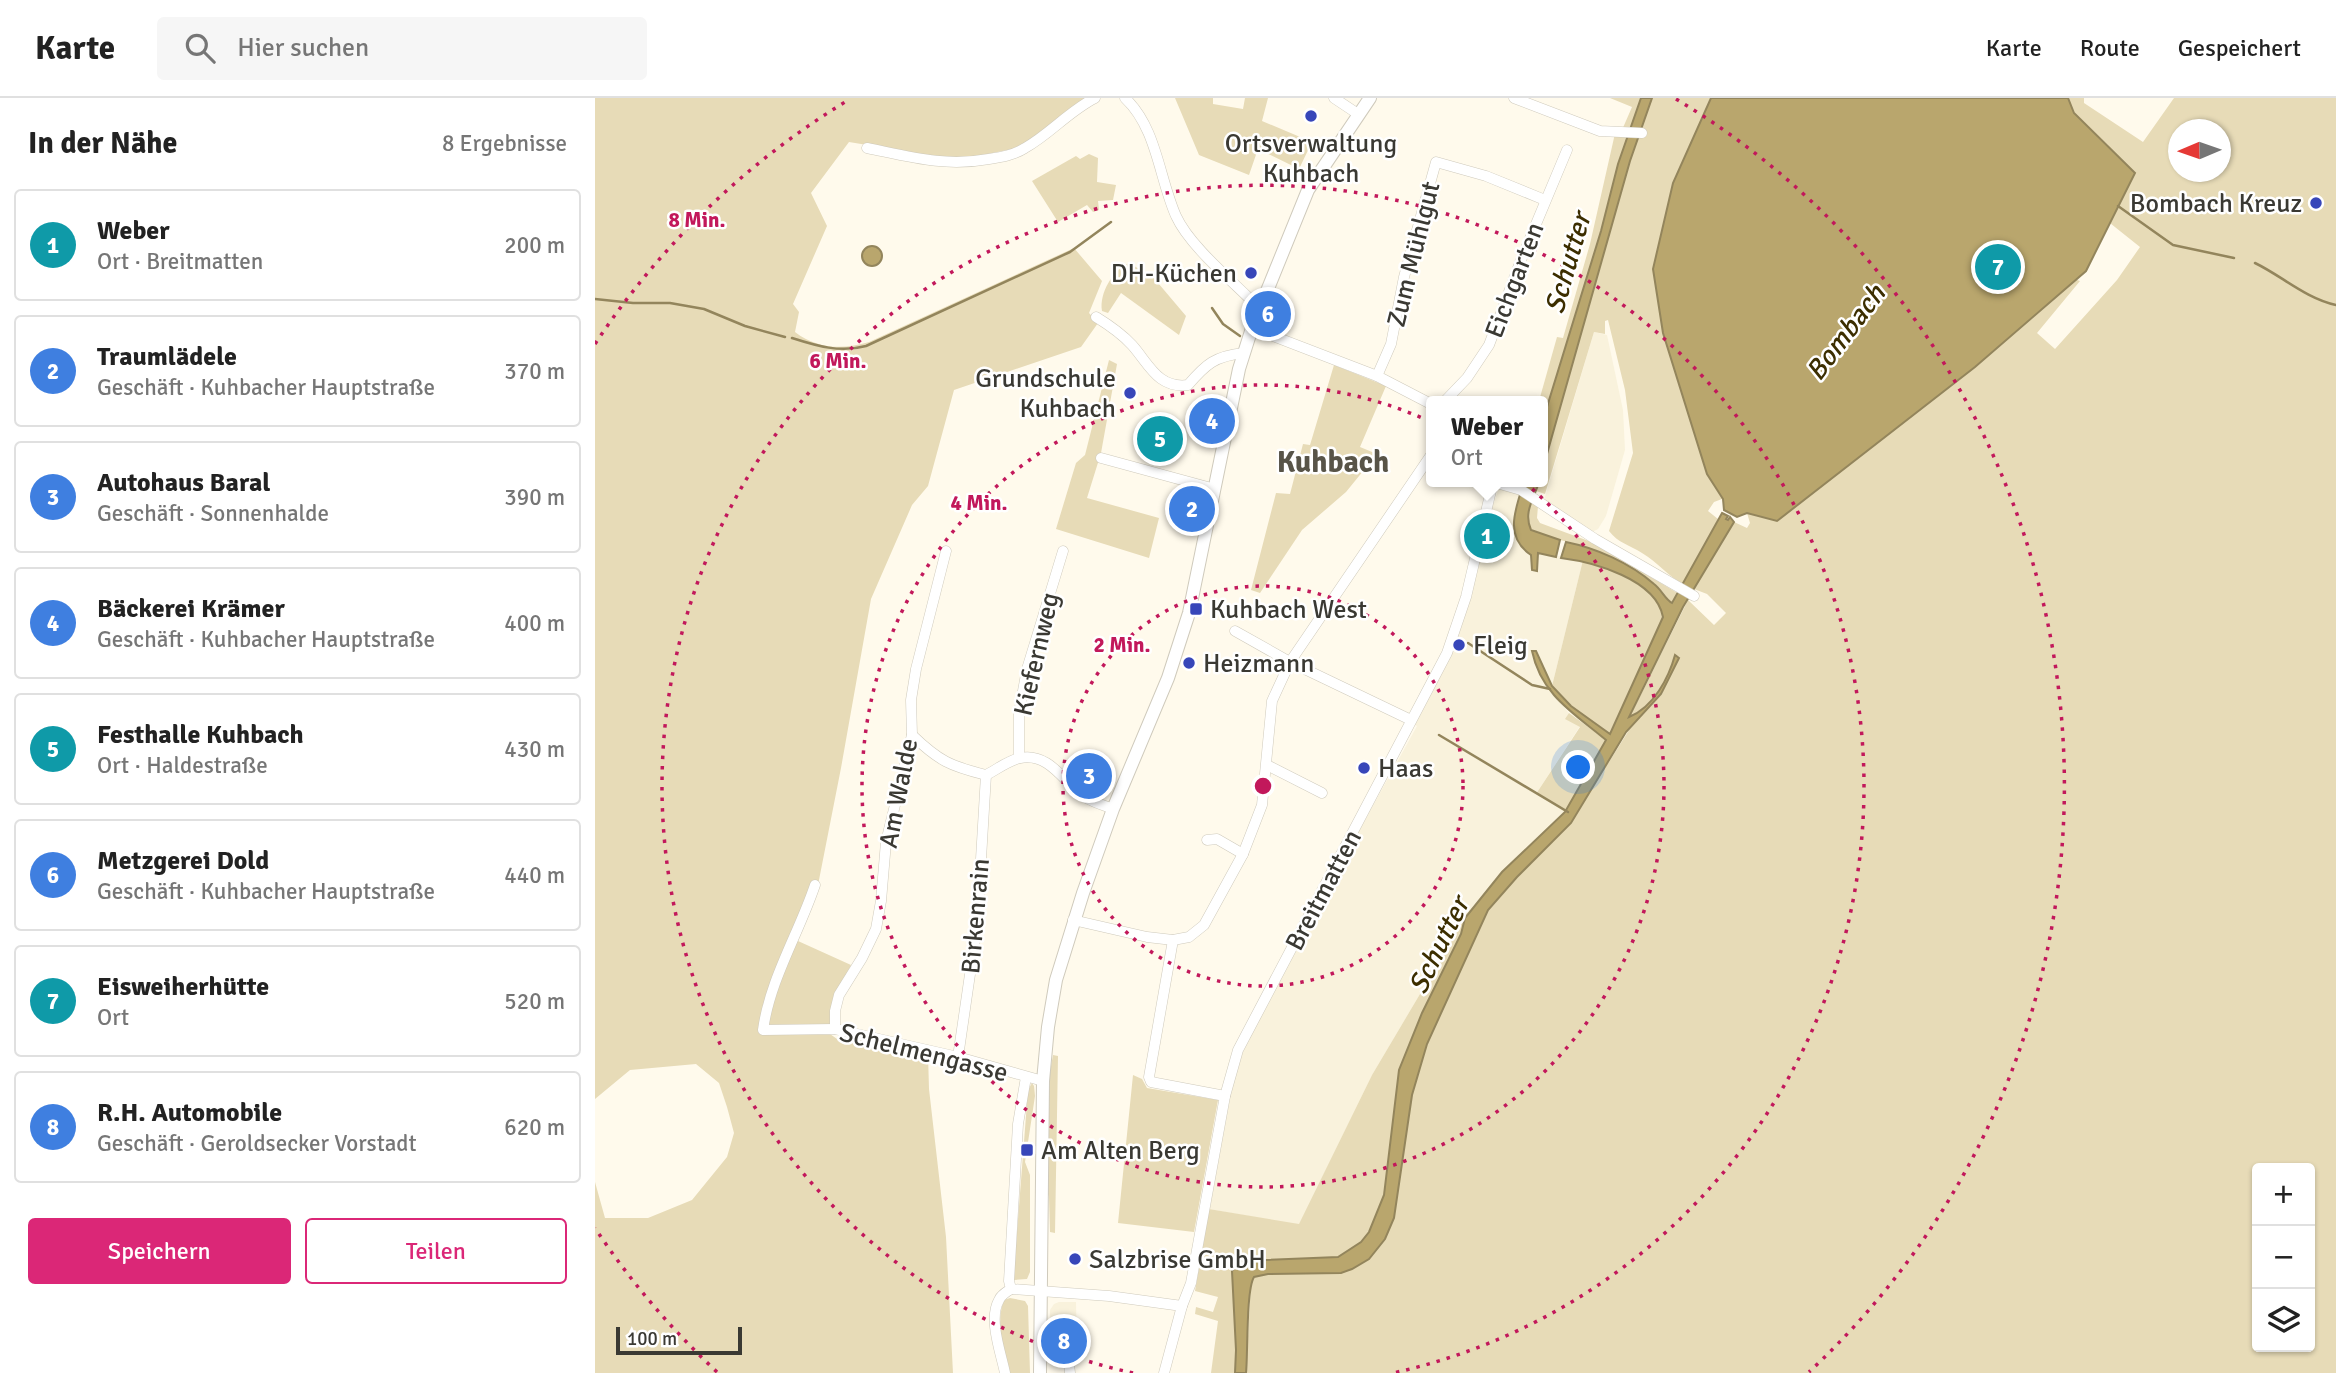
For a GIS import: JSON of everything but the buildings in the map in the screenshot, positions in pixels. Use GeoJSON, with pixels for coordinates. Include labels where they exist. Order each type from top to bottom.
{"type":"FeatureCollection","features":[{"type":"Feature","properties":{"kind":"main road"},"geometry":{"type":"LineString","coordinates":[[1041,1373],[1043,1081],[1052,1000],[1073,920],[1113,809],[1178,649],[1193,598],[1244,353],[1259,308],[1308,190],[1370,98]]}},
{"type":"Feature","properties":{"kind":"street"},"geometry":{"type":"LineString","coordinates":[[867,148],[948,164],[1009,155],[1047,134],[1071,112],[1095,98]]}},
{"type":"Feature","properties":{"kind":"street"},"geometry":{"type":"LineString","coordinates":[[1125,98],[1147,128],[1176,216],[1185,232],[1259,308]]}},
{"type":"Feature","properties":{"kind":"street"},"geometry":{"type":"LineString","coordinates":[[1334,98],[1358,114]]}},
{"type":"Feature","properties":{"kind":"street"},"geometry":{"type":"LineString","coordinates":[[1514,98],[1599,131],[1642,133]]}},
{"type":"Feature","properties":{"kind":"street","name":"Eichgarten"},"geometry":{"type":"LineString","coordinates":[[1450,396],[1467,378],[1489,345],[1567,150]]}},
{"type":"Feature","properties":{"kind":"street","name":"Zum Mühlgut"},"geometry":{"type":"LineString","coordinates":[[1377,376],[1391,344],[1405,277],[1436,162],[1486,176],[1545,201]]}},
{"type":"Feature","properties":{"kind":"street"},"geometry":{"type":"LineString","coordinates":[[1096,317],[1118,331],[1163,381],[1176,387],[1188,385],[1204,366],[1223,355],[1244,353]]}},
{"type":"Feature","properties":{"kind":"street"},"geometry":{"type":"LineString","coordinates":[[1252,328],[1377,376],[1426,401]]}},
{"type":"Feature","properties":{"kind":"street"},"geometry":{"type":"LineString","coordinates":[[1101,458],[1215,489]]}},
{"type":"Feature","properties":{"kind":"street"},"geometry":{"type":"LineString","coordinates":[[1073,920],[1147,937],[1173,940],[1189,937],[1204,925],[1243,854],[1262,805],[1272,701],[1290,662],[1426,462]]}},
{"type":"Feature","properties":{"kind":"street","name":"Breitmatten"},"geometry":{"type":"LineString","coordinates":[[1164,1373],[1191,1283],[1225,1096],[1238,1050],[1447,653],[1457,627],[1492,487]]}},
{"type":"Feature","properties":{"kind":"street"},"geometry":{"type":"LineString","coordinates":[[1510,487],[1521,490],[1595,539],[1694,596]]}},
{"type":"Feature","properties":{"kind":"street","name":"Am Walde"},"geometry":{"type":"LineString","coordinates":[[835,1029],[835,1011],[839,995],[876,929],[886,842],[912,735],[911,700],[916,668],[946,551]]}},
{"type":"Feature","properties":{"kind":"street","name":"Kiefernweg"},"geometry":{"type":"LineString","coordinates":[[1019,758],[1019,713],[1027,669],[1063,551]]}},
{"type":"Feature","properties":{"kind":"street"},"geometry":{"type":"LineString","coordinates":[[1235,631],[1290,662],[1411,720]]}},
{"type":"Feature","properties":{"kind":"street"},"geometry":{"type":"LineString","coordinates":[[912,735],[932,754],[953,767],[986,775],[1019,758],[1035,759],[1059,771],[1080,794],[1113,809]]}},
{"type":"Feature","properties":{"kind":"street"},"geometry":{"type":"LineString","coordinates":[[1267,765],[1322,793]]}},
{"type":"Feature","properties":{"kind":"street","name":"Birkenrain"},"geometry":{"type":"LineString","coordinates":[[958,1057],[977,926],[986,775]]}},
{"type":"Feature","properties":{"kind":"street"},"geometry":{"type":"LineString","coordinates":[[1207,839],[1217,839],[1243,854]]}},
{"type":"Feature","properties":{"kind":"street","name":"Schelmengasse"},"geometry":{"type":"LineString","coordinates":[[815,885],[803,921],[786,953],[763,1030],[835,1029],[958,1057],[1043,1081]]}},
{"type":"Feature","properties":{"kind":"street"},"geometry":{"type":"LineString","coordinates":[[1173,940],[1149,1077],[1151,1082],[1225,1096]]}},
{"type":"Feature","properties":{"kind":"street"},"geometry":{"type":"LineString","coordinates":[[1011,1289],[1009,1281],[1018,1124],[1026,1077]]}},
{"type":"Feature","properties":{"kind":"street"},"geometry":{"type":"LineString","coordinates":[[1005,1373],[995,1321],[1000,1297],[1011,1289],[1109,1296],[1182,1306]]}},
{"type":"Feature","properties":{"kind":"shaded area"},"geometry":{"type":"Polygon","coordinates":[[[595,98],[1088,98],[1026,144],[958,160],[849,142],[811,193],[827,226],[793,304],[799,312],[795,332],[821,345],[840,347],[869,342],[1074,248],[1102,281],[1089,313],[1098,323],[1081,347],[954,390],[928,486],[912,505],[871,599],[818,885],[798,941],[851,965],[832,1003],[830,1034],[837,1039],[928,1054],[929,1089],[946,1237],[953,1373],[595,1373],[595,1182],[605,1218],[648,1218],[692,1200],[727,1157],[734,1133],[719,1083],[696,1064],[630,1070],[595,1099],[595,98]]]}},
{"type":"Feature","properties":{"kind":"shaded area"},"geometry":{"type":"Polygon","coordinates":[[[1175,98],[1213,98],[1213,104],[1243,109],[1245,98],[1268,98],[1262,121],[1312,142],[1299,169],[1258,149],[1249,175],[1199,155],[1175,98]]]}},
{"type":"Feature","properties":{"kind":"shaded area"},"geometry":{"type":"Polygon","coordinates":[[[1610,98],[1641,98],[1618,164],[1601,231],[1548,404],[1548,396],[1540,396],[1557,337],[1563,338],[1590,244],[1616,129],[1622,130],[1632,107],[1610,98]]]}},
{"type":"Feature","properties":{"kind":"shaded area"},"geometry":{"type":"Polygon","coordinates":[[[1652,98],[2084,98],[2084,103],[2143,142],[2174,98],[2336,98],[2336,1373],[1246,1373],[1251,1282],[1254,1277],[1268,1274],[1341,1273],[1394,1217],[1412,1095],[1427,1044],[1488,910],[1609,762],[1636,719],[1662,694],[1675,660],[1651,701],[1629,718],[1688,600],[1714,625],[1726,613],[1707,594],[1694,589],[1734,522],[1747,528],[1750,523],[1747,513],[1738,515],[1725,508],[1722,499],[1714,502],[1708,511],[1718,519],[1684,584],[1609,531],[1633,453],[1625,390],[1608,320],[1605,321],[1605,334],[1594,332],[1548,484],[1548,450],[1630,161],[1652,98]],[[2051,176],[2023,260],[2080,281],[2037,333],[2055,349],[2117,280],[2140,247],[2051,176]]]}},
{"type":"Feature","properties":{"kind":"shaded area"},"geometry":{"type":"Polygon","coordinates":[[[1089,154],[1098,158],[1097,182],[1116,185],[1113,200],[1098,201],[1099,210],[1093,212],[1087,205],[1058,222],[1032,181],[1076,156],[1080,159],[1089,154]]]}},
{"type":"Feature","properties":{"kind":"shaded area"},"geometry":{"type":"Polygon","coordinates":[[[1129,263],[1153,277],[1186,316],[1179,335],[1121,293],[1108,313],[1102,311],[1108,283],[1129,263]]]}},
{"type":"Feature","properties":{"kind":"shaded area"},"geometry":{"type":"Polygon","coordinates":[[[1594,332],[1607,335],[1623,410],[1625,450],[1606,516],[1598,529],[1592,532],[1544,500],[1594,332]]]}},
{"type":"Feature","properties":{"kind":"shaded area"},"geometry":{"type":"Polygon","coordinates":[[[1109,360],[1117,364],[1101,453],[1087,498],[1159,518],[1149,558],[1056,529],[1076,463],[1085,455],[1109,360]]]}},
{"type":"Feature","properties":{"kind":"shaded area"},"geometry":{"type":"Polygon","coordinates":[[[1334,365],[1386,386],[1360,447],[1377,454],[1346,492],[1302,530],[1260,593],[1251,590],[1276,493],[1290,494],[1303,444],[1310,445],[1334,365]]]}},
{"type":"Feature","properties":{"kind":"shaded area"},"geometry":{"type":"Polygon","coordinates":[[[1499,487],[1522,487],[1513,527],[1531,555],[1532,563],[1538,553],[1583,560],[1552,686],[1536,652],[1533,651],[1556,698],[1569,713],[1566,719],[1580,726],[1536,794],[1565,812],[1502,872],[1465,918],[1372,1075],[1299,1225],[1209,1209],[1228,1102],[1243,1048],[1313,914],[1417,726],[1413,724],[1449,654],[1499,487]]]}},
{"type":"Feature","properties":{"kind":"shaded area"},"geometry":{"type":"Polygon","coordinates":[[[1537,487],[1547,487],[1545,494],[1536,491],[1537,487]]]}},
{"type":"Feature","properties":{"kind":"shaded area"},"geometry":{"type":"Polygon","coordinates":[[[1531,502],[1538,506],[1537,518],[1540,523],[1594,543],[1679,594],[1670,603],[1652,582],[1609,556],[1534,533],[1528,525],[1527,516],[1531,502]]]}},
{"type":"Feature","properties":{"kind":"shaded area"},"geometry":{"type":"Polygon","coordinates":[[[1583,560],[1619,573],[1642,586],[1659,605],[1663,617],[1610,734],[1571,706],[1552,686],[1583,560]]]}},
{"type":"Feature","properties":{"kind":"shaded area"},"geometry":{"type":"Polygon","coordinates":[[[1569,713],[1606,740],[1565,812],[1536,794],[1580,727],[1565,719],[1569,713]]]}},
{"type":"Feature","properties":{"kind":"shaded area"},"geometry":{"type":"Polygon","coordinates":[[[1465,918],[1461,934],[1422,1013],[1399,1070],[1384,1195],[1369,1232],[1361,1242],[1338,1257],[1241,1261],[1232,1271],[1235,1373],[1211,1373],[1218,1321],[1195,1314],[1196,1307],[1213,1312],[1218,1297],[1195,1291],[1209,1209],[1299,1224],[1372,1075],[1465,918]]]}},
{"type":"Feature","properties":{"kind":"shaded area"},"geometry":{"type":"Polygon","coordinates":[[[1053,1055],[1058,1056],[1055,1233],[1050,1232],[1049,1197],[1044,1185],[1053,1055]]]}},
{"type":"Feature","properties":{"kind":"shaded area"},"geometry":{"type":"Polygon","coordinates":[[[1133,1075],[1142,1079],[1147,1088],[1218,1100],[1194,1232],[1118,1223],[1133,1075]]]}},
{"type":"Feature","properties":{"kind":"shaded area"},"geometry":{"type":"Polygon","coordinates":[[[1032,1083],[1035,1096],[1025,1162],[1030,1175],[1030,1272],[1027,1279],[1014,1280],[1028,1090],[1032,1083]]]}},
{"type":"Feature","properties":{"kind":"shaded area"},"geometry":{"type":"Polygon","coordinates":[[[1010,1298],[1025,1301],[1028,1306],[1030,1373],[1010,1373],[1001,1337],[1000,1318],[1004,1300],[1010,1298]]]}},
{"type":"Feature","properties":{"kind":"shaded area"},"geometry":{"type":"Polygon","coordinates":[[[1059,1302],[1076,1302],[1077,1354],[1075,1357],[1050,1363],[1050,1310],[1059,1302]]]}},
{"type":"Feature","properties":{"kind":"water"},"geometry":{"type":"Polygon","coordinates":[[[1641,98],[1652,98],[1630,161],[1548,450],[1548,404],[1601,231],[1618,164],[1641,98]]]}},
{"type":"Feature","properties":{"kind":"water"},"geometry":{"type":"Polygon","coordinates":[[[1711,98],[2068,98],[2074,113],[2135,173],[2086,271],[1975,367],[1777,521],[1747,513],[1737,517],[1724,510],[1723,499],[1707,474],[1663,333],[1653,269],[1673,183],[1711,98]]]}},
{"type":"Feature","properties":{"kind":"water"},"geometry":{"type":"Polygon","coordinates":[[[872,246],[879,249],[882,256],[879,263],[872,266],[865,263],[862,256],[865,249],[872,246]]]}},
{"type":"Feature","properties":{"kind":"water"},"geometry":{"type":"Polygon","coordinates":[[[1522,487],[1537,487],[1528,517],[1531,530],[1560,540],[1556,557],[1538,553],[1537,571],[1532,570],[1531,555],[1517,539],[1514,530],[1515,512],[1522,487]]]}},
{"type":"Feature","properties":{"kind":"water"},"geometry":{"type":"Polygon","coordinates":[[[1722,513],[1728,516],[1726,519],[1730,517],[1734,522],[1683,607],[1629,717],[1653,699],[1669,673],[1675,655],[1679,658],[1661,694],[1626,732],[1571,823],[1488,910],[1427,1044],[1412,1095],[1394,1218],[1385,1239],[1369,1259],[1341,1273],[1268,1274],[1254,1277],[1248,1308],[1246,1373],[1235,1373],[1232,1271],[1241,1261],[1338,1257],[1361,1242],[1369,1232],[1384,1195],[1399,1070],[1422,1013],[1461,934],[1465,918],[1502,872],[1565,812],[1606,740],[1551,692],[1536,666],[1532,651],[1536,651],[1552,686],[1571,706],[1610,734],[1663,617],[1649,592],[1636,583],[1605,568],[1561,558],[1566,542],[1601,552],[1624,563],[1645,576],[1672,603],[1722,513]]]}},
{"type":"Feature","properties":{"kind":"waterway","name":"Bombach"},"geometry":{"type":"LineString","coordinates":[[2118,206],[2173,245],[2234,258]]}},
{"type":"Feature","properties":{"kind":"waterway"},"geometry":{"type":"LineString","coordinates":[[792,338],[838,349],[866,346],[1070,252],[1111,222]]}},
{"type":"Feature","properties":{"kind":"waterway","name":"Bombach"},"geometry":{"type":"LineString","coordinates":[[2255,263],[2304,292],[2336,305]]}},
{"type":"Feature","properties":{"kind":"waterway"},"geometry":{"type":"LineString","coordinates":[[595,299],[670,303],[704,309],[745,326],[785,337]]}},
{"type":"Feature","properties":{"kind":"waterway"},"geometry":{"type":"LineString","coordinates":[[1212,308],[1223,324],[1240,336]]}},
{"type":"Feature","properties":{"kind":"waterway"},"geometry":{"type":"LineString","coordinates":[[1468,643],[1532,685],[1550,689]]}},
{"type":"Feature","properties":{"kind":"waterway"},"geometry":{"type":"LineString","coordinates":[[1439,735],[1568,812]]}},
{"type":"Feature","properties":{"kind":"place","name":"Ortsverwaltung Kuhbach"},"geometry":{"type":"Point","coordinates":[1311,116]}},
{"type":"Feature","properties":{"kind":"place","name":"Bombach Kreuz"},"geometry":{"type":"Point","coordinates":[2316,203]}},
{"type":"Feature","properties":{"kind":"place","name":"Eisweiherhütte"},"geometry":{"type":"Point","coordinates":[1998,267]}},
{"type":"Feature","properties":{"kind":"place","name":"DH-Küchen"},"geometry":{"type":"Point","coordinates":[1251,273]}},
{"type":"Feature","properties":{"kind":"place","name":"Metzgerei Dold"},"geometry":{"type":"Point","coordinates":[1268,314]}},
{"type":"Feature","properties":{"kind":"place","name":"Grundschule Kuhbach"},"geometry":{"type":"Point","coordinates":[1130,393]}},
{"type":"Feature","properties":{"kind":"place","name":"Bäckerei Krämer"},"geometry":{"type":"Point","coordinates":[1212,421]}},
{"type":"Feature","properties":{"kind":"place","name":"Festhalle Kuhbach"},"geometry":{"type":"Point","coordinates":[1160,439]}},
{"type":"Feature","properties":{"kind":"place","name":"Traumlädele"},"geometry":{"type":"Point","coordinates":[1192,509]}},
{"type":"Feature","properties":{"kind":"place","name":"Weber"},"geometry":{"type":"Point","coordinates":[1487,536]}},
{"type":"Feature","properties":{"kind":"place","name":"Kuhbach West"},"geometry":{"type":"Point","coordinates":[1196,609]}},
{"type":"Feature","properties":{"kind":"place","name":"Fleig"},"geometry":{"type":"Point","coordinates":[1459,645]}},
{"type":"Feature","properties":{"kind":"place","name":"Heizmann"},"geometry":{"type":"Point","coordinates":[1189,663]}},
{"type":"Feature","properties":{"kind":"place","name":"Haas"},"geometry":{"type":"Point","coordinates":[1364,768]}},
{"type":"Feature","properties":{"kind":"place","name":"Autohaus Baral"},"geometry":{"type":"Point","coordinates":[1089,776]}},
{"type":"Feature","properties":{"kind":"place","name":"Am Alten Berg"},"geometry":{"type":"Point","coordinates":[1027,1150]}},
{"type":"Feature","properties":{"kind":"place","name":"Salzbrise GmbH"},"geometry":{"type":"Point","coordinates":[1075,1259]}},
{"type":"Feature","properties":{"kind":"place","name":"R.H. Automobile"},"geometry":{"type":"Point","coordinates":[1064,1341]}},
{"type":"Feature","properties":{"kind":"district","name":"Kuhbach"},"geometry":{"type":"Point","coordinates":[1333,462]}},
{"type":"Feature","properties":{"kind":"water label","name":"Schutter"},"geometry":{"type":"Point","coordinates":[1567,263]}},
{"type":"Feature","properties":{"kind":"water label","name":"Schutter"},"geometry":{"type":"Point","coordinates":[1438,945]}}]}
